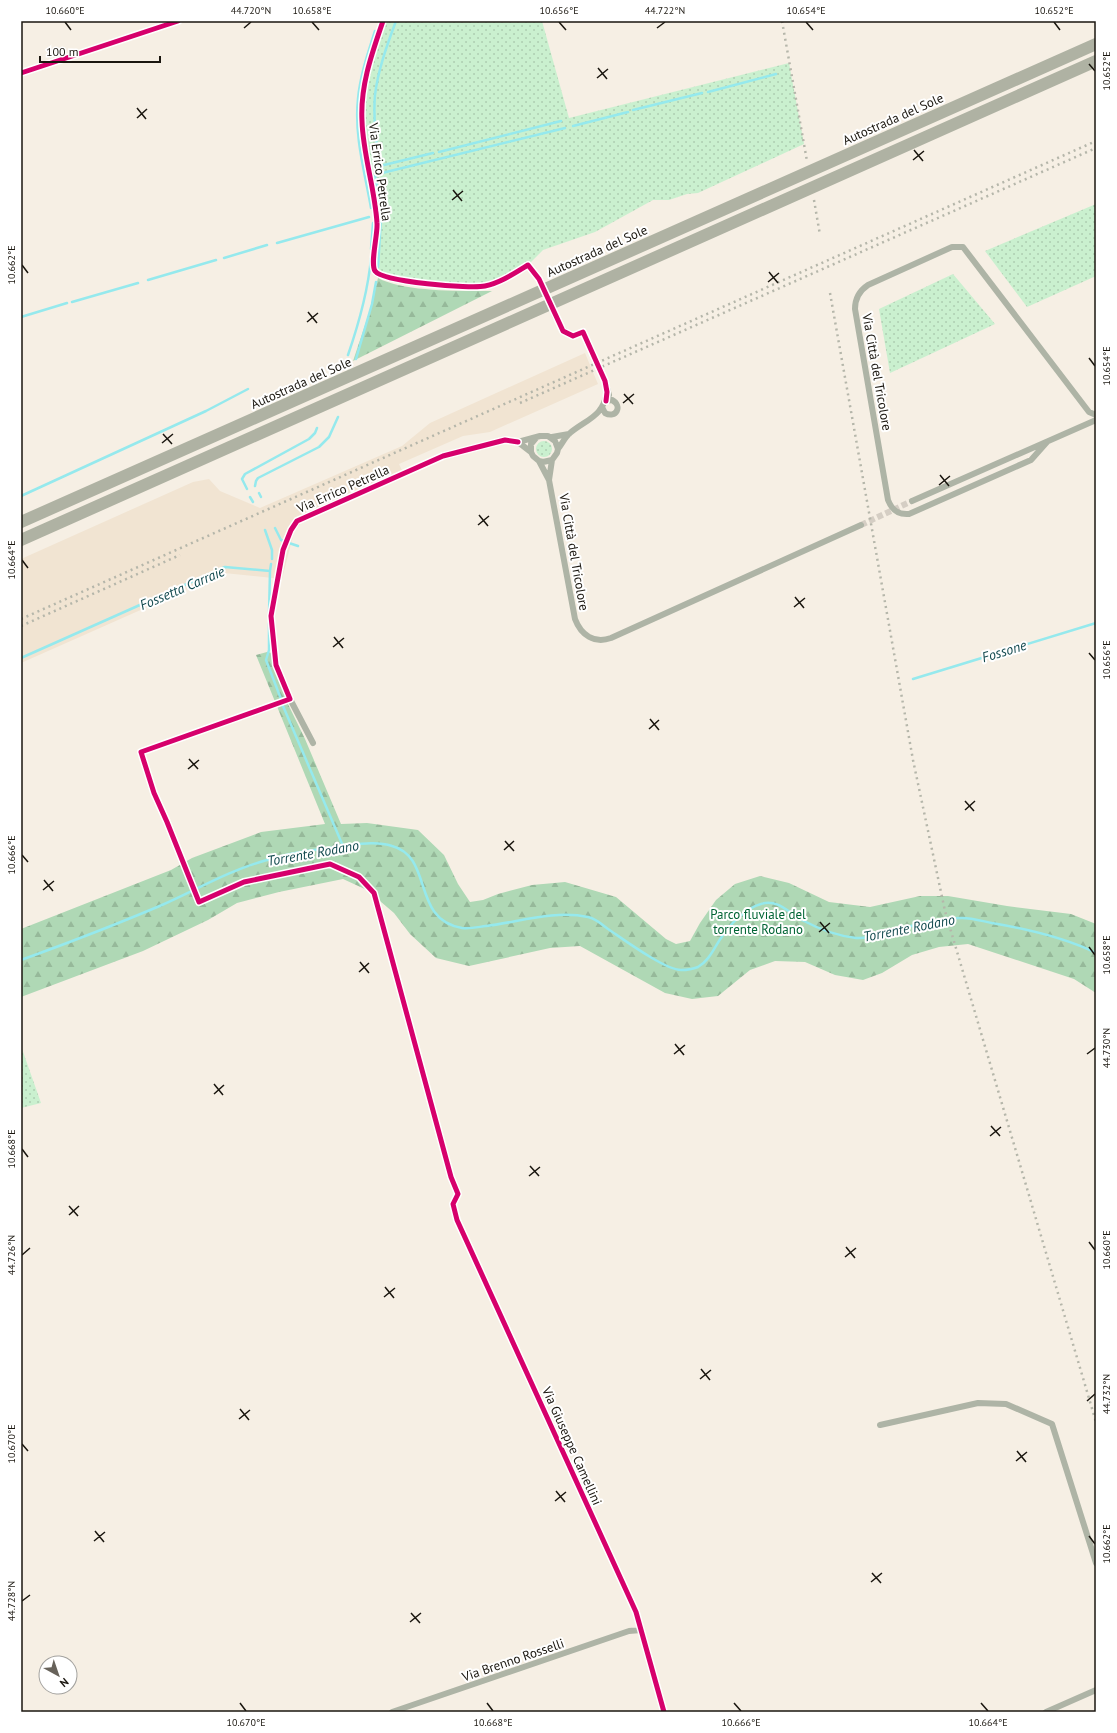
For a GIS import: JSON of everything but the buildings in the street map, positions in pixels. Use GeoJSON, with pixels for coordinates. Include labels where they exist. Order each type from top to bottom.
{"type":"FeatureCollection","features":[{"type":"Feature","properties":{"kind":"highway","name":"Autostrada del Sole"},"geometry":{"type":"LineString","coordinates":[[21,522],[1096,44]]}},
{"type":"Feature","properties":{"kind":"highway"},"geometry":{"type":"LineString","coordinates":[[21,540],[1096,61]]}},
{"type":"Feature","properties":{"kind":"street"},"geometry":{"type":"LineString","coordinates":[[21,73],[178,21]]}},
{"type":"Feature","properties":{"kind":"street","name":"Via Errico Petrella"},"geometry":{"type":"LineString","coordinates":[[384,21],[365,80],[362,111],[363,134],[377,214],[373,266],[376,272],[386,277],[401,280],[476,287],[498,282],[528,266],[539,279]]}},
{"type":"Feature","properties":{"kind":"street","name":"Via Città del Tricolore"},"geometry":{"type":"LineString","coordinates":[[1096,415],[1089,412],[963,247],[952,247],[861,289],[855,301],[854,309],[887,497],[895,511],[903,514],[913,512],[1030,460],[1046,442],[1096,420]]}},
{"type":"Feature","properties":{"kind":"street"},"geometry":{"type":"LineString","coordinates":[[556,316],[563,331],[568,334],[576,336],[583,332],[592,350]]}},
{"type":"Feature","properties":{"kind":"street"},"geometry":{"type":"LineString","coordinates":[[605,381],[608,392],[604,412],[607,415]]}},
{"type":"Feature","properties":{"kind":"street"},"geometry":{"type":"LineString","coordinates":[[549,480],[552,460],[569,434],[594,418],[607,403],[616,402],[618,409],[614,415],[594,418]]}},
{"type":"Feature","properties":{"kind":"street"},"geometry":{"type":"LineString","coordinates":[[531,452],[531,444],[536,438],[544,435],[552,437],[569,434]]}},
{"type":"Feature","properties":{"kind":"street"},"geometry":{"type":"LineString","coordinates":[[552,437],[555,440],[558,449]]}},
{"type":"Feature","properties":{"kind":"street","name":"Via Errico Petrella"},"geometry":{"type":"LineString","coordinates":[[313,743],[290,699],[276,664],[271,616],[283,550],[295,523],[443,456],[505,440],[518,442],[536,438]]}},
{"type":"Feature","properties":{"kind":"street"},"geometry":{"type":"LineString","coordinates":[[518,442],[531,452],[539,461],[549,480]]}},
{"type":"Feature","properties":{"kind":"street"},"geometry":{"type":"LineString","coordinates":[[912,501],[1046,442]]}},
{"type":"Feature","properties":{"kind":"street"},"geometry":{"type":"LineString","coordinates":[[539,461],[548,462],[552,460]]}},
{"type":"Feature","properties":{"kind":"street","name":"Via Città del Tricolore"},"geometry":{"type":"LineString","coordinates":[[549,480],[577,626],[586,635],[595,640],[611,638],[861,525]]}},
{"type":"Feature","properties":{"kind":"street"},"geometry":{"type":"LineString","coordinates":[[141,752],[290,699]]}},
{"type":"Feature","properties":{"kind":"street","name":"Via Giuseppe Camellini"},"geometry":{"type":"LineString","coordinates":[[458,1194],[453,1204],[457,1220],[636,1612],[664,1712]]}},
{"type":"Feature","properties":{"kind":"street"},"geometry":{"type":"LineString","coordinates":[[880,1425],[978,1403],[1006,1404],[1052,1424],[1096,1563]]}},
{"type":"Feature","properties":{"kind":"street","name":"Via Brenno Rosselli"},"geometry":{"type":"LineString","coordinates":[[392,1712],[629,1631],[641,1630]]}},
{"type":"Feature","properties":{"kind":"street"},"geometry":{"type":"LineString","coordinates":[[1046,1712],[1096,1690]]}},
{"type":"Feature","properties":{"kind":"shaded area"},"geometry":{"type":"Polygon","coordinates":[[[585,353],[598,384],[490,432],[463,436],[399,464],[405,477],[303,521],[294,532],[282,579],[224,573],[21,663],[21,559],[193,482],[209,479],[220,491],[260,508],[402,446],[430,423],[585,353]]]}},
{"type":"Feature","properties":{"kind":"green space"},"geometry":{"type":"Polygon","coordinates":[[[383,21],[542,21],[569,118],[789,63],[804,144],[698,193],[687,194],[669,200],[653,200],[595,232],[543,250],[528,265],[483,286],[401,280],[374,269],[377,228],[362,122],[370,62],[383,21]]]}},
{"type":"Feature","properties":{"kind":"green space"},"geometry":{"type":"Polygon","coordinates":[[[1096,204],[1096,276],[1027,307],[985,251],[1096,204]]]}},
{"type":"Feature","properties":{"kind":"green space"},"geometry":{"type":"Polygon","coordinates":[[[953,274],[995,324],[890,373],[879,309],[953,274]]]}},
{"type":"Feature","properties":{"kind":"green space"},"geometry":{"type":"Polygon","coordinates":[[[378,278],[389,283],[402,286],[433,290],[492,291],[353,361],[369,313],[378,278]]]}},
{"type":"Feature","properties":{"kind":"green space"},"geometry":{"type":"Polygon","coordinates":[[[541,441],[547,441],[552,446],[550,455],[547,457],[541,457],[536,452],[536,446],[541,441]]]}},
{"type":"Feature","properties":{"kind":"green space","name":"Parco fluviale del torrente Rodano"},"geometry":{"type":"Polygon","coordinates":[[[267,652],[272,653],[287,702],[305,739],[341,824],[367,823],[418,830],[444,855],[458,884],[470,902],[483,900],[498,894],[532,885],[565,882],[616,897],[666,939],[676,944],[690,941],[716,900],[735,884],[760,876],[789,883],[829,902],[870,907],[920,896],[948,896],[1007,906],[1071,914],[1096,924],[1096,993],[1074,979],[968,944],[939,947],[912,955],[882,973],[863,980],[835,975],[805,962],[775,961],[750,970],[718,996],[692,999],[665,993],[580,946],[550,948],[469,966],[436,958],[410,934],[394,913],[367,890],[343,879],[279,892],[237,903],[208,920],[143,951],[21,997],[21,929],[171,870],[192,858],[261,832],[325,824],[256,655],[267,652]]]}},
{"type":"Feature","properties":{"kind":"green space"},"geometry":{"type":"Polygon","coordinates":[[[21,1046],[41,1103],[21,1108],[21,1046]]]}},
{"type":"Feature","properties":{"kind":"waterway"},"geometry":{"type":"LineString","coordinates":[[396,21],[386,48],[375,95],[375,130],[380,166],[433,153]]}},
{"type":"Feature","properties":{"kind":"waterway"},"geometry":{"type":"LineString","coordinates":[[371,208],[359,141],[357,113],[361,82],[375,31]]}},
{"type":"Feature","properties":{"kind":"waterway"},"geometry":{"type":"LineString","coordinates":[[708,92],[776,74]]}},
{"type":"Feature","properties":{"kind":"waterway"},"geometry":{"type":"LineString","coordinates":[[633,110],[702,93]]}},
{"type":"Feature","properties":{"kind":"waterway"},"geometry":{"type":"LineString","coordinates":[[573,126],[628,112]]}},
{"type":"Feature","properties":{"kind":"waterway"},"geometry":{"type":"LineString","coordinates":[[439,152],[561,121]]}},
{"type":"Feature","properties":{"kind":"waterway"},"geometry":{"type":"LineString","coordinates":[[382,173],[565,128]]}},
{"type":"Feature","properties":{"kind":"waterway"},"geometry":{"type":"LineString","coordinates":[[375,174],[381,218],[378,267]]}},
{"type":"Feature","properties":{"kind":"waterway"},"geometry":{"type":"LineString","coordinates":[[277,243],[369,217]]}},
{"type":"Feature","properties":{"kind":"waterway"},"geometry":{"type":"LineString","coordinates":[[371,249],[373,223]]}},
{"type":"Feature","properties":{"kind":"waterway"},"geometry":{"type":"LineString","coordinates":[[224,258],[267,245]]}},
{"type":"Feature","properties":{"kind":"waterway"},"geometry":{"type":"LineString","coordinates":[[348,355],[356,331],[368,283],[371,258]]}},
{"type":"Feature","properties":{"kind":"waterway"},"geometry":{"type":"LineString","coordinates":[[148,280],[216,260]]}},
{"type":"Feature","properties":{"kind":"waterway"},"geometry":{"type":"LineString","coordinates":[[356,359],[372,304],[376,282]]}},
{"type":"Feature","properties":{"kind":"waterway"},"geometry":{"type":"LineString","coordinates":[[72,302],[138,283]]}},
{"type":"Feature","properties":{"kind":"waterway"},"geometry":{"type":"LineString","coordinates":[[21,317],[67,303]]}},
{"type":"Feature","properties":{"kind":"waterway"},"geometry":{"type":"LineString","coordinates":[[21,496],[206,411],[248,389]]}},
{"type":"Feature","properties":{"kind":"waterway"},"geometry":{"type":"LineString","coordinates":[[255,486],[258,478],[319,447],[329,437],[338,417]]}},
{"type":"Feature","properties":{"kind":"waterway"},"geometry":{"type":"LineString","coordinates":[[247,489],[242,479],[245,474],[309,439],[315,433],[317,428]]}},
{"type":"Feature","properties":{"kind":"waterway"},"geometry":{"type":"LineString","coordinates":[[259,493],[261,497]]}},
{"type":"Feature","properties":{"kind":"waterway"},"geometry":{"type":"LineString","coordinates":[[250,497],[253,502]]}},
{"type":"Feature","properties":{"kind":"waterway"},"geometry":{"type":"LineString","coordinates":[[275,528],[281,540],[284,541]]}},
{"type":"Feature","properties":{"kind":"waterway"},"geometry":{"type":"LineString","coordinates":[[265,530],[272,550],[272,559]]}},
{"type":"Feature","properties":{"kind":"waterway"},"geometry":{"type":"LineString","coordinates":[[289,543],[298,546]]}},
{"type":"Feature","properties":{"kind":"waterway","name":"Fossetta Carraie"},"geometry":{"type":"LineString","coordinates":[[270,571],[271,564]]}},
{"type":"Feature","properties":{"kind":"waterway","name":"Fossetta Carraie"},"geometry":{"type":"LineString","coordinates":[[21,658],[225,567],[270,571],[269,614]]}},
{"type":"Feature","properties":{"kind":"waterway","name":"Fossetta Carraie"},"geometry":{"type":"LineString","coordinates":[[269,623],[269,650],[266,660],[281,699]]}},
{"type":"Feature","properties":{"kind":"waterway","name":"Fossone"},"geometry":{"type":"LineString","coordinates":[[913,679],[1096,623]]}},
{"type":"Feature","properties":{"kind":"waterway","name":"Fossetta Carraie"},"geometry":{"type":"LineString","coordinates":[[283,706],[343,846]]}},
{"type":"Feature","properties":{"kind":"waterway","name":"Torrente Rodano"},"geometry":{"type":"LineString","coordinates":[[21,960],[92,934],[253,864],[276,857],[306,851],[374,843],[386,844],[405,852],[413,862],[435,913],[446,923],[462,928],[468,928],[537,917],[562,915],[588,917],[596,920],[655,960],[674,969],[688,970],[698,967],[708,958],[724,933],[738,918],[755,906],[767,903],[778,905],[816,927],[836,934],[856,938],[874,937],[926,922],[966,918],[1045,934],[1071,942],[1096,953]]}},
{"type":"Feature","properties":{"kind":"tunnel"},"geometry":{"type":"LineString","coordinates":[[539,279],[555,316]]}},
{"type":"Feature","properties":{"kind":"tunnel"},"geometry":{"type":"LineString","coordinates":[[592,350],[605,381]]}},
{"type":"Feature","properties":{"kind":"tunnel"},"geometry":{"type":"LineString","coordinates":[[861,525],[912,501]]}},
{"type":"Feature","properties":{"kind":"railway"},"geometry":{"type":"LineString","coordinates":[[782,21],[807,161]]}},
{"type":"Feature","properties":{"kind":"railway"},"geometry":{"type":"LineString","coordinates":[[21,619],[1096,141]]}},
{"type":"Feature","properties":{"kind":"railway"},"geometry":{"type":"LineString","coordinates":[[520,403],[1096,148]]}},
{"type":"Feature","properties":{"kind":"railway"},"geometry":{"type":"LineString","coordinates":[[814,200],[820,235]]}},
{"type":"Feature","properties":{"kind":"railway"},"geometry":{"type":"LineString","coordinates":[[830,293],[913,760],[945,911],[1096,1422]]}},
{"type":"Feature","properties":{"kind":"railway"},"geometry":{"type":"LineString","coordinates":[[21,626],[180,555]]}},
{"type":"Feature","properties":{"kind":"cycle path"},"geometry":{"type":"LineString","coordinates":[[21,73],[178,21]]}},
{"type":"Feature","properties":{"kind":"cycle path"},"geometry":{"type":"LineString","coordinates":[[383,21],[365,82],[362,108],[364,146],[376,210],[377,228],[373,262],[375,271],[381,275],[427,284],[476,287],[496,283],[528,265],[539,279],[563,331],[573,336],[583,332],[605,381],[607,392],[606,401]]}},
{"type":"Feature","properties":{"kind":"cycle path"},"geometry":{"type":"LineString","coordinates":[[518,442],[505,440],[443,456],[297,521],[291,530],[283,550],[271,616],[276,665],[290,699],[141,752],[154,793],[199,902],[244,882],[330,864],[359,877],[374,893],[451,1177],[458,1194],[453,1204],[457,1220],[636,1612],[664,1712]]}}]}
